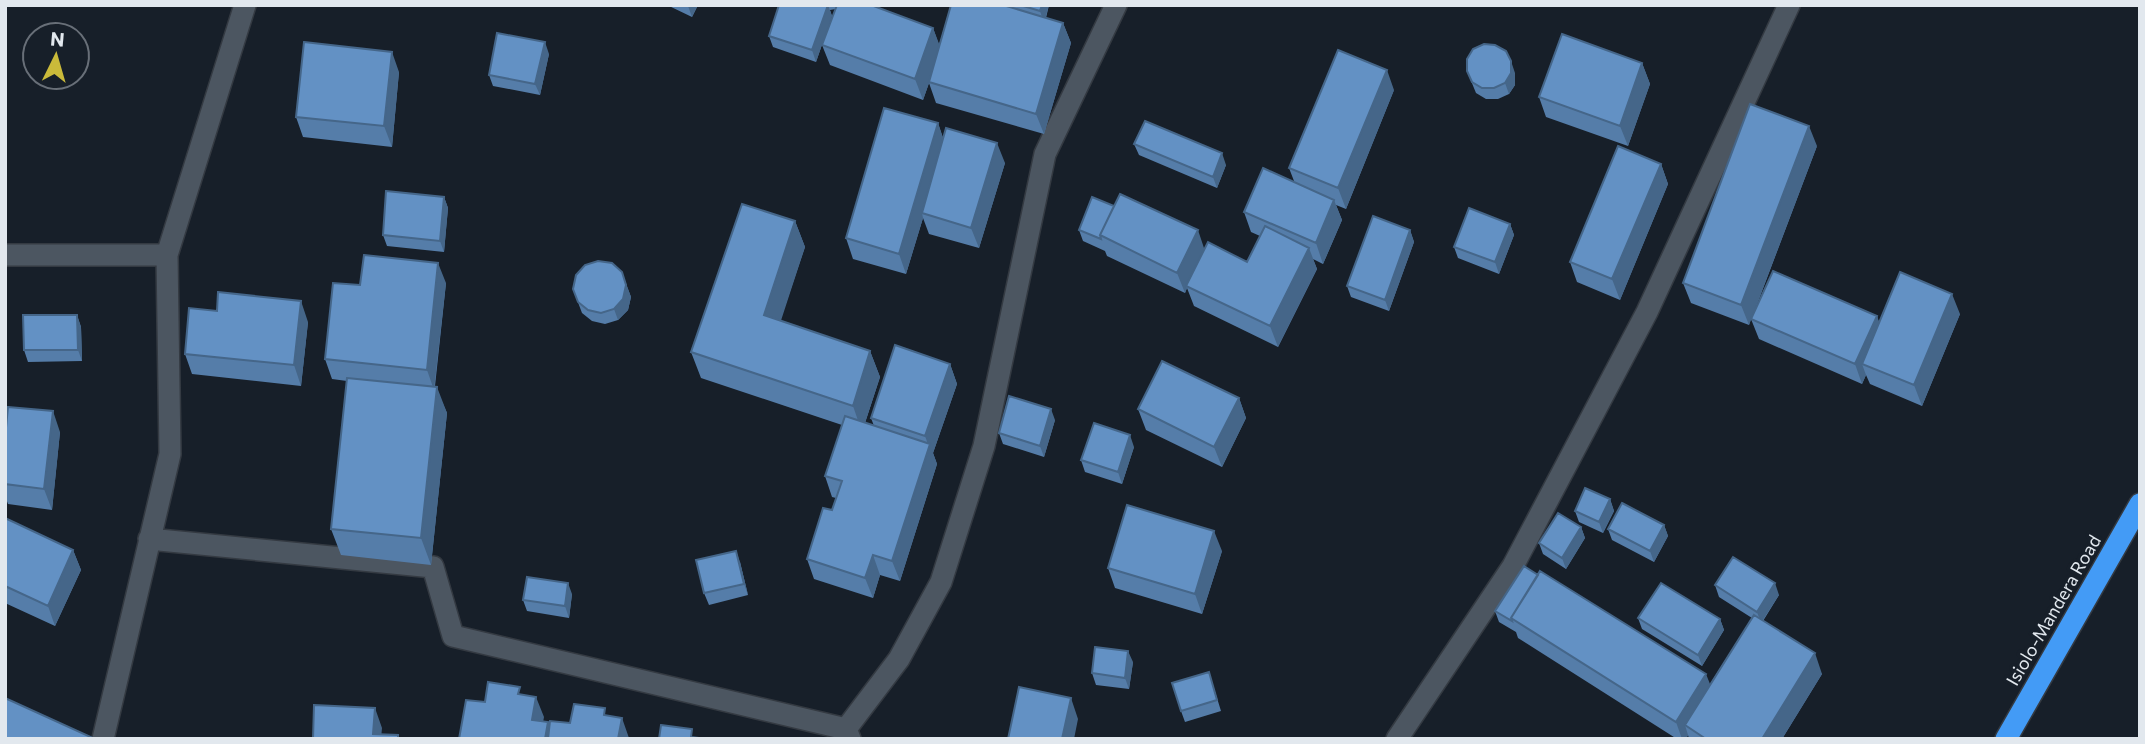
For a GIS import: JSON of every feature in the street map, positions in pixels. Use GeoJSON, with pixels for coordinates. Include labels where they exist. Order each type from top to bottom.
{"type":"FeatureCollection","features":[{"type":"Feature","properties":{"kind":"highway","name":"Isiolo-Mandera Road"},"geometry":{"type":"LineString","coordinates":[[2006,739],[2140,504]]}},
{"type":"Feature","properties":{"kind":"street"},"geometry":{"type":"LineString","coordinates":[[103,739],[170,454],[167,255],[245,5]]}},
{"type":"Feature","properties":{"kind":"street"},"geometry":{"type":"LineString","coordinates":[[149,539],[433,567],[453,636],[848,734],[899,659],[942,582],[984,446],[1045,154],[1116,5]]}},
{"type":"Feature","properties":{"kind":"street"},"geometry":{"type":"LineString","coordinates":[[1397,739],[1513,566],[1647,312],[1788,5]]}},
{"type":"Feature","properties":{"kind":"street"},"geometry":{"type":"LineString","coordinates":[[5,256],[167,255]]}},
{"type":"Feature","properties":{"kind":"building"},"geometry":{"type":"Polygon","coordinates":[[[779,5],[828,5],[812,50],[769,36],[779,5]]]}},
{"type":"Feature","properties":{"kind":"building"},"geometry":{"type":"Polygon","coordinates":[[[837,5],[871,5],[933,28],[915,79],[822,45],[837,5]]]}},
{"type":"Feature","properties":{"kind":"building"},"geometry":{"type":"Polygon","coordinates":[[[951,5],[1003,5],[1063,23],[1036,114],[929,82],[951,5]]]}},
{"type":"Feature","properties":{"kind":"building"},"geometry":{"type":"Polygon","coordinates":[[[1020,5],[1042,5],[1040,11],[1020,5]]]}},
{"type":"Feature","properties":{"kind":"building"},"geometry":{"type":"Polygon","coordinates":[[[497,33],[545,42],[535,84],[489,75],[497,33]]]}},
{"type":"Feature","properties":{"kind":"building"},"geometry":{"type":"Polygon","coordinates":[[[1562,34],[1642,63],[1620,126],[1539,97],[1562,34]]]}},
{"type":"Feature","properties":{"kind":"building"},"geometry":{"type":"Polygon","coordinates":[[[304,42],[392,52],[384,126],[296,117],[304,42]]]}},
{"type":"Feature","properties":{"kind":"building"},"geometry":{"type":"Polygon","coordinates":[[[1484,44],[1495,45],[1506,51],[1511,61],[1511,73],[1505,83],[1494,88],[1482,88],[1472,82],[1467,71],[1467,59],[1473,49],[1484,44]]]}},
{"type":"Feature","properties":{"kind":"building"},"geometry":{"type":"Polygon","coordinates":[[[1338,50],[1387,70],[1338,188],[1289,168],[1338,50]]]}},
{"type":"Feature","properties":{"kind":"building"},"geometry":{"type":"Polygon","coordinates":[[[1750,104],[1809,126],[1741,305],[1683,283],[1750,104]]]}},
{"type":"Feature","properties":{"kind":"building"},"geometry":{"type":"Polygon","coordinates":[[[884,108],[938,123],[899,254],[846,238],[884,108]]]}},
{"type":"Feature","properties":{"kind":"building"},"geometry":{"type":"Polygon","coordinates":[[[1145,121],[1222,153],[1213,177],[1134,144],[1145,121]]]}},
{"type":"Feature","properties":{"kind":"building"},"geometry":{"type":"Polygon","coordinates":[[[946,128],[997,143],[971,228],[922,213],[946,128]]]}},
{"type":"Feature","properties":{"kind":"building"},"geometry":{"type":"Polygon","coordinates":[[[1618,146],[1661,164],[1612,279],[1570,262],[1618,146]]]}},
{"type":"Feature","properties":{"kind":"building"},"geometry":{"type":"Polygon","coordinates":[[[1263,168],[1334,200],[1316,243],[1244,212],[1263,168]]]}},
{"type":"Feature","properties":{"kind":"building"},"geometry":{"type":"Polygon","coordinates":[[[386,191],[444,197],[440,241],[383,235],[386,191]]]}},
{"type":"Feature","properties":{"kind":"building"},"geometry":{"type":"Polygon","coordinates":[[[1120,194],[1198,230],[1177,273],[1100,235],[1120,194]]]}},
{"type":"Feature","properties":{"kind":"building"},"geometry":{"type":"Polygon","coordinates":[[[1092,197],[1114,206],[1100,235],[1101,239],[1079,230],[1092,197]]]}},
{"type":"Feature","properties":{"kind":"building"},"geometry":{"type":"Polygon","coordinates":[[[742,204],[795,221],[764,315],[870,351],[853,406],[691,352],[742,204]]]}},
{"type":"Feature","properties":{"kind":"building"},"geometry":{"type":"Polygon","coordinates":[[[1469,208],[1510,224],[1495,262],[1454,247],[1469,208]]]}},
{"type":"Feature","properties":{"kind":"building"},"geometry":{"type":"Polygon","coordinates":[[[1373,216],[1410,230],[1385,300],[1347,286],[1373,216]]]}},
{"type":"Feature","properties":{"kind":"building"},"geometry":{"type":"Polygon","coordinates":[[[1265,226],[1309,248],[1270,326],[1186,286],[1208,242],[1247,262],[1265,226]]]}},
{"type":"Feature","properties":{"kind":"building"},"geometry":{"type":"Polygon","coordinates":[[[364,255],[438,263],[427,370],[325,359],[333,283],[360,285],[364,255]]]}},
{"type":"Feature","properties":{"kind":"building"},"geometry":{"type":"Polygon","coordinates":[[[598,261],[612,263],[622,272],[626,285],[623,299],[614,309],[601,313],[588,310],[578,302],[573,289],[576,275],[585,265],[598,261]]]}},
{"type":"Feature","properties":{"kind":"building"},"geometry":{"type":"Polygon","coordinates":[[[1773,271],[1877,316],[1855,364],[1751,319],[1773,271]]]}},
{"type":"Feature","properties":{"kind":"building"},"geometry":{"type":"Polygon","coordinates":[[[1900,272],[1952,294],[1914,385],[1862,364],[1900,272]]]}},
{"type":"Feature","properties":{"kind":"building"},"geometry":{"type":"Polygon","coordinates":[[[218,292],[301,301],[294,365],[185,354],[189,308],[217,311],[218,292]]]}},
{"type":"Feature","properties":{"kind":"building"},"geometry":{"type":"Polygon","coordinates":[[[23,315],[77,315],[78,350],[24,350],[23,315]]]}},
{"type":"Feature","properties":{"kind":"building"},"geometry":{"type":"Polygon","coordinates":[[[895,345],[950,364],[925,436],[871,418],[895,345]]]}},
{"type":"Feature","properties":{"kind":"building"},"geometry":{"type":"Polygon","coordinates":[[[1162,361],[1239,398],[1214,447],[1138,409],[1162,361]]]}},
{"type":"Feature","properties":{"kind":"building"},"geometry":{"type":"Polygon","coordinates":[[[347,378],[437,387],[421,538],[331,529],[347,378]]]}},
{"type":"Feature","properties":{"kind":"building"},"geometry":{"type":"Polygon","coordinates":[[[1009,396],[1051,409],[1040,446],[999,433],[1009,396]]]}},
{"type":"Feature","properties":{"kind":"building"},"geometry":{"type":"Polygon","coordinates":[[[8,407],[53,411],[44,489],[5,484],[8,407]]]}},
{"type":"Feature","properties":{"kind":"building"},"geometry":{"type":"Polygon","coordinates":[[[845,416],[930,444],[892,561],[873,555],[865,578],[807,559],[823,508],[832,510],[842,481],[825,476],[845,416]]]}},
{"type":"Feature","properties":{"kind":"building"},"geometry":{"type":"Polygon","coordinates":[[[1094,423],[1130,435],[1118,472],[1081,460],[1094,423]]]}},
{"type":"Feature","properties":{"kind":"building"},"geometry":{"type":"Polygon","coordinates":[[[1585,488],[1610,499],[1599,522],[1575,511],[1585,488]]]}},
{"type":"Feature","properties":{"kind":"building"},"geometry":{"type":"Polygon","coordinates":[[[1622,503],[1664,525],[1650,551],[1608,529],[1622,503]]]}},
{"type":"Feature","properties":{"kind":"building"},"geometry":{"type":"Polygon","coordinates":[[[1127,505],[1214,531],[1195,594],[1108,568],[1127,505]]]}},
{"type":"Feature","properties":{"kind":"building"},"geometry":{"type":"Polygon","coordinates":[[[1558,513],[1581,527],[1562,558],[1539,543],[1558,513]]]}},
{"type":"Feature","properties":{"kind":"building"},"geometry":{"type":"Polygon","coordinates":[[[5,518],[73,550],[48,606],[5,586],[5,518]]]}},
{"type":"Feature","properties":{"kind":"building"},"geometry":{"type":"Polygon","coordinates":[[[736,551],[744,584],[704,593],[696,560],[736,551]]]}},
{"type":"Feature","properties":{"kind":"building"},"geometry":{"type":"Polygon","coordinates":[[[1733,557],[1775,583],[1757,612],[1715,585],[1733,557]]]}},
{"type":"Feature","properties":{"kind":"building"},"geometry":{"type":"Polygon","coordinates":[[[1524,566],[1538,575],[1511,618],[1512,621],[1495,611],[1524,566]]]}},
{"type":"Feature","properties":{"kind":"building"},"geometry":{"type":"Polygon","coordinates":[[[1540,571],[1706,674],[1676,722],[1511,618],[1540,571]]]}},
{"type":"Feature","properties":{"kind":"building"},"geometry":{"type":"Polygon","coordinates":[[[527,577],[568,583],[565,606],[523,600],[527,577]]]}},
{"type":"Feature","properties":{"kind":"building"},"geometry":{"type":"Polygon","coordinates":[[[1661,583],[1720,619],[1698,655],[1638,618],[1661,583]]]}},
{"type":"Feature","properties":{"kind":"building"},"geometry":{"type":"Polygon","coordinates":[[[1754,615],[1815,653],[1762,739],[1706,739],[1685,725],[1754,615]]]}},
{"type":"Feature","properties":{"kind":"building"},"geometry":{"type":"Polygon","coordinates":[[[1095,647],[1128,651],[1125,678],[1092,673],[1095,647]]]}},
{"type":"Feature","properties":{"kind":"building"},"geometry":{"type":"Polygon","coordinates":[[[1209,672],[1217,700],[1181,711],[1172,683],[1209,672]]]}},
{"type":"Feature","properties":{"kind":"building"},"geometry":{"type":"Polygon","coordinates":[[[488,682],[520,687],[518,694],[536,697],[532,720],[548,722],[545,739],[459,739],[466,700],[485,702],[488,682]]]}},
{"type":"Feature","properties":{"kind":"building"},"geometry":{"type":"Polygon","coordinates":[[[1019,687],[1071,698],[1062,739],[1008,739],[1019,687]]]}},
{"type":"Feature","properties":{"kind":"building"},"geometry":{"type":"Polygon","coordinates":[[[5,698],[93,738],[5,739],[5,698]]]}},
{"type":"Feature","properties":{"kind":"building"},"geometry":{"type":"Polygon","coordinates":[[[574,704],[605,708],[604,715],[622,718],[618,739],[548,739],[550,721],[570,723],[574,704]]]}},
{"type":"Feature","properties":{"kind":"building"},"geometry":{"type":"Polygon","coordinates":[[[314,705],[375,708],[373,734],[398,735],[398,739],[313,739],[314,705]]]}},
{"type":"Feature","properties":{"kind":"building"},"geometry":{"type":"Polygon","coordinates":[[[661,725],[692,729],[691,737],[707,739],[659,739],[661,725]]]}}]}
